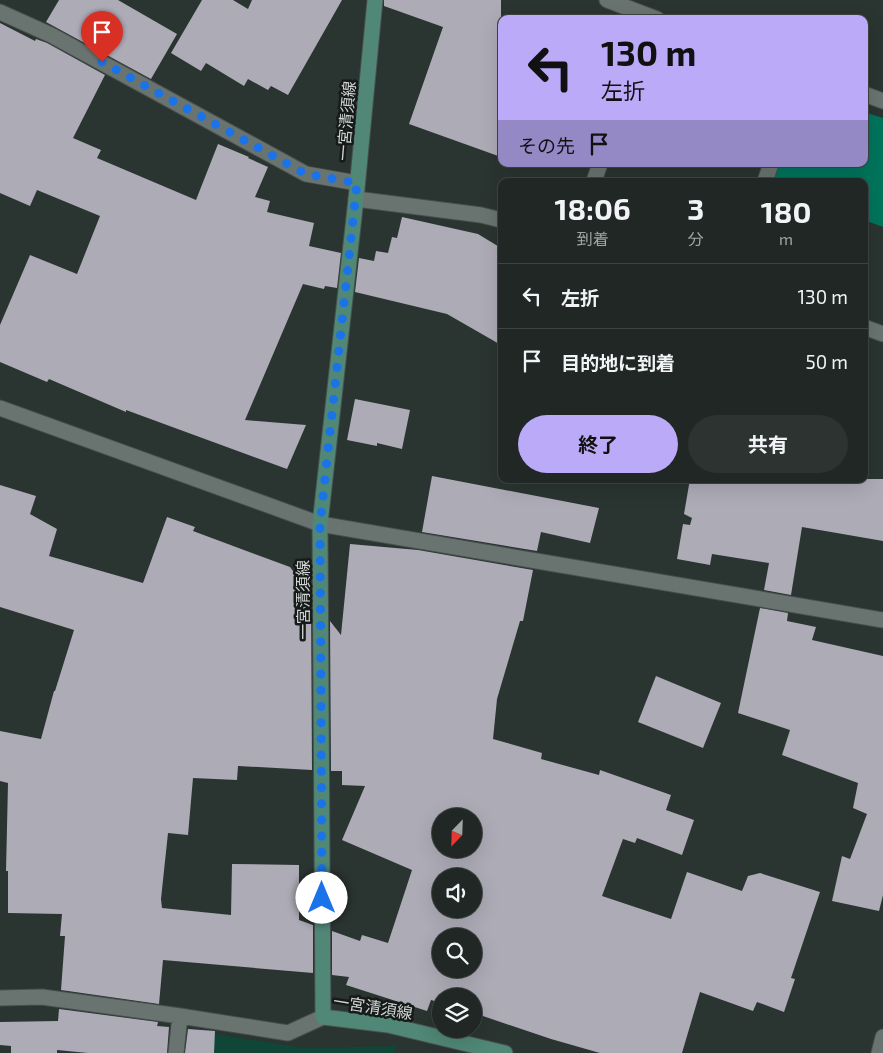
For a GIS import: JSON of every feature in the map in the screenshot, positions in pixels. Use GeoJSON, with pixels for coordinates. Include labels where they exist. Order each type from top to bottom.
{"type":"FeatureCollection","features":[{"type":"Feature","properties":{"kind":"main road","name":"一宮清須線"},"geometry":{"type":"LineString","coordinates":[[375,0],[356,199],[320,524],[322,1017],[388,1025],[458,1047],[505,1053]]}},
{"type":"Feature","properties":{"kind":"street"},"geometry":{"type":"LineString","coordinates":[[607,0],[634,15]]}},
{"type":"Feature","properties":{"kind":"street"},"geometry":{"type":"LineString","coordinates":[[0,12],[51,35],[306,174],[357,183]]}},
{"type":"Feature","properties":{"kind":"street"},"geometry":{"type":"LineString","coordinates":[[868,95],[883,101]]}},
{"type":"Feature","properties":{"kind":"street"},"geometry":{"type":"LineString","coordinates":[[356,199],[481,215],[498,219]]}},
{"type":"Feature","properties":{"kind":"street"},"geometry":{"type":"LineString","coordinates":[[868,328],[883,334]]}},
{"type":"Feature","properties":{"kind":"street"},"geometry":{"type":"LineString","coordinates":[[0,408],[320,524],[883,620]]}},
{"type":"Feature","properties":{"kind":"street"},"geometry":{"type":"LineString","coordinates":[[0,998],[42,997],[288,1033],[322,1017]]}},
{"type":"Feature","properties":{"kind":"street"},"geometry":{"type":"LineString","coordinates":[[176,1053],[180,1016]]}},
{"type":"Feature","properties":{"kind":"street"},"geometry":{"type":"LineString","coordinates":[[879,1053],[883,1037]]}},
{"type":"Feature","properties":{"kind":"green space"},"geometry":{"type":"Polygon","coordinates":[[[868,113],[883,118],[883,227],[868,221],[868,178],[773,178],[776,167],[868,167],[868,113]]]}},
{"type":"Feature","properties":{"kind":"green space"},"geometry":{"type":"Polygon","coordinates":[[[203,1032],[304,1048],[397,1046],[394,1053],[190,1053],[203,1032]]]}},
{"type":"Feature","properties":{"kind":"building"},"geometry":{"type":"Polygon","coordinates":[[[59,0],[118,0],[177,34],[151,79],[46,22],[59,0]]]}},
{"type":"Feature","properties":{"kind":"building"},"geometry":{"type":"Polygon","coordinates":[[[202,0],[233,0],[248,9],[252,0],[342,0],[288,95],[271,86],[268,90],[248,79],[244,86],[206,63],[201,71],[171,53],[202,0]]]}},
{"type":"Feature","properties":{"kind":"building"},"geometry":{"type":"Polygon","coordinates":[[[384,0],[501,0],[501,15],[498,15],[498,156],[409,124],[443,27],[384,6],[384,0]]]}},
{"type":"Feature","properties":{"kind":"building"},"geometry":{"type":"Polygon","coordinates":[[[0,23],[35,41],[36,39],[47,43],[105,75],[73,138],[101,150],[97,158],[196,200],[218,144],[268,167],[255,197],[270,201],[267,212],[314,223],[309,246],[341,253],[337,288],[325,286],[324,289],[303,284],[245,420],[306,425],[287,469],[126,410],[126,412],[49,379],[47,382],[0,362],[0,325],[30,255],[77,274],[100,216],[37,190],[30,206],[0,193],[0,23]]]}},
{"type":"Feature","properties":{"kind":"building"},"geometry":{"type":"Polygon","coordinates":[[[402,217],[478,234],[498,246],[498,343],[447,314],[355,292],[359,258],[374,261],[376,251],[388,253],[392,237],[397,238],[402,217]]]}},
{"type":"Feature","properties":{"kind":"building"},"geometry":{"type":"Polygon","coordinates":[[[355,399],[410,410],[402,449],[377,443],[377,446],[347,440],[355,399]]]}},
{"type":"Feature","properties":{"kind":"building"},"geometry":{"type":"Polygon","coordinates":[[[432,476],[599,508],[590,543],[541,532],[537,551],[422,532],[432,476]]]}},
{"type":"Feature","properties":{"kind":"building"},"geometry":{"type":"Polygon","coordinates":[[[868,479],[883,479],[883,541],[802,527],[791,595],[764,590],[769,563],[712,554],[710,565],[677,559],[683,524],[690,525],[692,518],[684,514],[689,483],[868,483],[868,479]]]}},
{"type":"Feature","properties":{"kind":"building"},"geometry":{"type":"Polygon","coordinates":[[[0,485],[36,496],[30,514],[57,529],[49,556],[143,583],[167,517],[195,527],[193,531],[290,567],[311,595],[312,770],[238,766],[237,780],[193,778],[188,835],[168,833],[161,899],[162,908],[231,915],[232,864],[299,865],[299,920],[313,925],[313,973],[163,960],[159,1004],[61,990],[65,936],[60,936],[62,914],[8,913],[8,871],[6,871],[8,783],[0,781],[0,731],[41,739],[74,630],[0,607],[0,485]]]}},
{"type":"Feature","properties":{"kind":"building"},"geometry":{"type":"Polygon","coordinates":[[[350,544],[418,550],[533,570],[523,621],[520,621],[497,699],[493,739],[542,753],[541,759],[599,775],[600,770],[671,795],[666,810],[694,820],[682,855],[637,838],[635,843],[623,839],[602,896],[671,919],[687,872],[742,891],[748,876],[760,873],[820,892],[791,978],[795,979],[784,1012],[757,1002],[753,1011],[700,992],[682,1053],[600,1053],[482,1016],[482,988],[432,988],[432,1000],[427,1011],[346,985],[349,977],[332,975],[332,931],[360,941],[362,935],[388,943],[412,870],[342,840],[365,786],[342,785],[342,771],[331,771],[330,621],[341,635],[350,544]]]}},
{"type":"Feature","properties":{"kind":"building"},"geometry":{"type":"Polygon","coordinates":[[[760,608],[788,613],[787,621],[816,627],[812,640],[883,656],[883,895],[879,911],[832,901],[842,856],[850,859],[867,814],[853,808],[858,783],[782,755],[790,730],[738,713],[760,608]]]}},
{"type":"Feature","properties":{"kind":"building"},"geometry":{"type":"Polygon","coordinates":[[[656,676],[721,703],[703,748],[638,722],[656,676]]]}},
{"type":"Feature","properties":{"kind":"building"},"geometry":{"type":"Polygon","coordinates":[[[59,1009],[158,1022],[157,1026],[169,1027],[167,1053],[88,1053],[57,1050],[57,1053],[11,1053],[11,1046],[0,1045],[0,1022],[58,1021],[59,1009]]]}},
{"type":"Feature","properties":{"kind":"building"},"geometry":{"type":"Polygon","coordinates":[[[188,1029],[215,1031],[214,1053],[185,1053],[188,1029]]]}},
{"type":"Feature","properties":{"kind":"route"},"geometry":{"type":"LineString","coordinates":[[102,62],[306,174],[357,183],[320,524],[322,898]]}}]}
